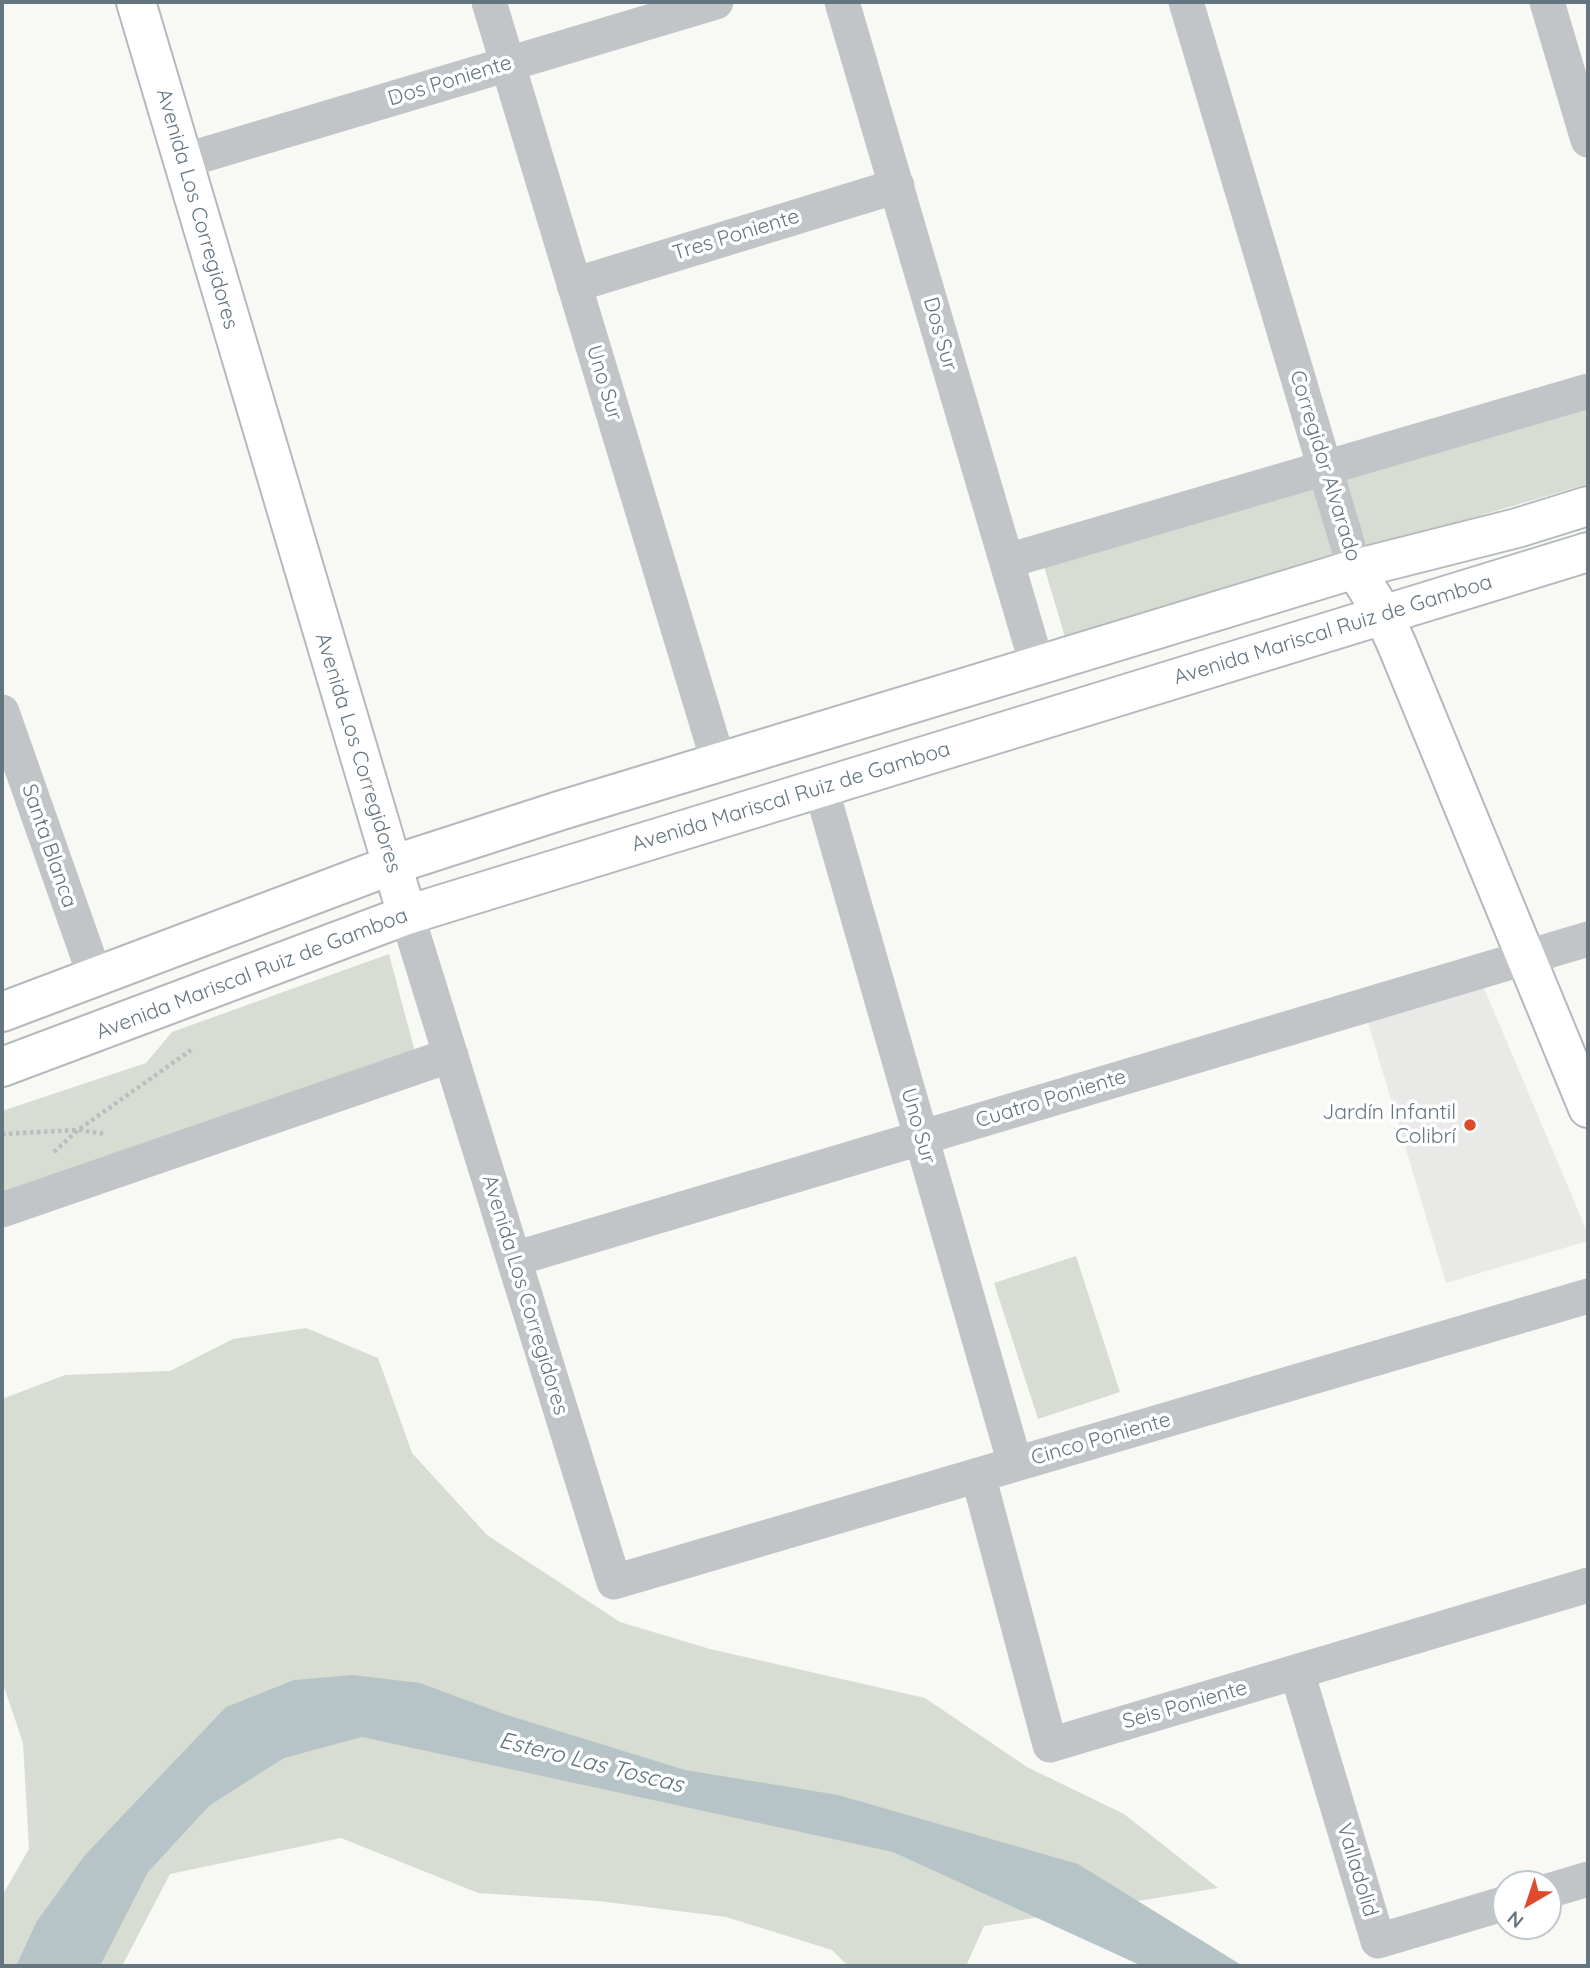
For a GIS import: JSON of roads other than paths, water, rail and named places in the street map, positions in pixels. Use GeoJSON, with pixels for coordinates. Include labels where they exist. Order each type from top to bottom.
{"type":"FeatureCollection","features":[{"type":"Feature","properties":{"kind":"main road","name":"Avenida Los Corregidores"},"geometry":{"type":"LineString","coordinates":[[136,2],[407,915]]}},
{"type":"Feature","properties":{"kind":"main road"},"geometry":{"type":"LineString","coordinates":[[2,1012],[96,979],[392,865],[1355,569],[1517,528],[1588,506]]}},
{"type":"Feature","properties":{"kind":"main road","name":"Avenida Mariscal Ruiz de Gamboa"},"geometry":{"type":"LineString","coordinates":[[2,1068],[407,915],[1588,552]]}},
{"type":"Feature","properties":{"kind":"main road","name":"Corregidor Alvarado"},"geometry":{"type":"LineString","coordinates":[[1355,569],[1383,614],[1588,1108]]}},
{"type":"Feature","properties":{"kind":"street","name":"Uno Sur"},"geometry":{"type":"LineString","coordinates":[[489,2],[719,764]]}},
{"type":"Feature","properties":{"kind":"street","name":"Dos Poniente"},"geometry":{"type":"LineString","coordinates":[[183,160],[716,2]]}},
{"type":"Feature","properties":{"kind":"street","name":"Dos Sur"},"geometry":{"type":"LineString","coordinates":[[842,2],[1037,666]]}},
{"type":"Feature","properties":{"kind":"street","name":"Corregidor Alvarado"},"geometry":{"type":"LineString","coordinates":[[1186,2],[1355,569]]}},
{"type":"Feature","properties":{"kind":"street"},"geometry":{"type":"LineString","coordinates":[[1547,2],[1588,140]]}},
{"type":"Feature","properties":{"kind":"street","name":"Tres Poniente"},"geometry":{"type":"LineString","coordinates":[[574,285],[897,186]]}},
{"type":"Feature","properties":{"kind":"street"},"geometry":{"type":"LineString","coordinates":[[1007,561],[1588,391]]}},
{"type":"Feature","properties":{"kind":"street","name":"Santa Blanca"},"geometry":{"type":"LineString","coordinates":[[2,712],[96,979]]}},
{"type":"Feature","properties":{"kind":"street","name":"Uno Sur"},"geometry":{"type":"LineString","coordinates":[[821,788],[1015,1464]]}},
{"type":"Feature","properties":{"kind":"street","name":"Avenida Los Corregidores"},"geometry":{"type":"LineString","coordinates":[[407,915],[614,1582]]}},
{"type":"Feature","properties":{"kind":"street","name":"Cuatro Poniente"},"geometry":{"type":"LineString","coordinates":[[514,1259],[1588,939]]}},
{"type":"Feature","properties":{"kind":"street"},"geometry":{"type":"LineString","coordinates":[[2,1210],[451,1055]]}},
{"type":"Feature","properties":{"kind":"street","name":"Cinco Poniente"},"geometry":{"type":"LineString","coordinates":[[614,1582],[1588,1296]]}},
{"type":"Feature","properties":{"kind":"street","name":"Seis Poniente"},"geometry":{"type":"LineString","coordinates":[[978,1475],[1050,1745],[1588,1585]]}},
{"type":"Feature","properties":{"kind":"street","name":"Valladolid"},"geometry":{"type":"LineString","coordinates":[[1297,1672],[1378,1941],[1492,1907]]}},
{"type":"Feature","properties":{"kind":"street"},"geometry":{"type":"LineString","coordinates":[[1562,1887],[1588,1879]]}},
{"type":"Feature","properties":{"kind":"water","name":"Estero Las Toscas"},"geometry":{"type":"Polygon","coordinates":[[[353,1675],[420,1683],[504,1714],[685,1770],[838,1795],[1078,1864],[1243,1966],[1142,1966],[893,1852],[362,1737],[284,1758],[210,1805],[148,1872],[100,1966],[16,1966],[37,1921],[85,1855],[226,1707],[294,1680],[353,1675]]]}},
{"type":"Feature","properties":{"kind":"place","name":"Jardín Infantil Colibrí"},"geometry":{"type":"Point","coordinates":[1470,1125]}}]}
